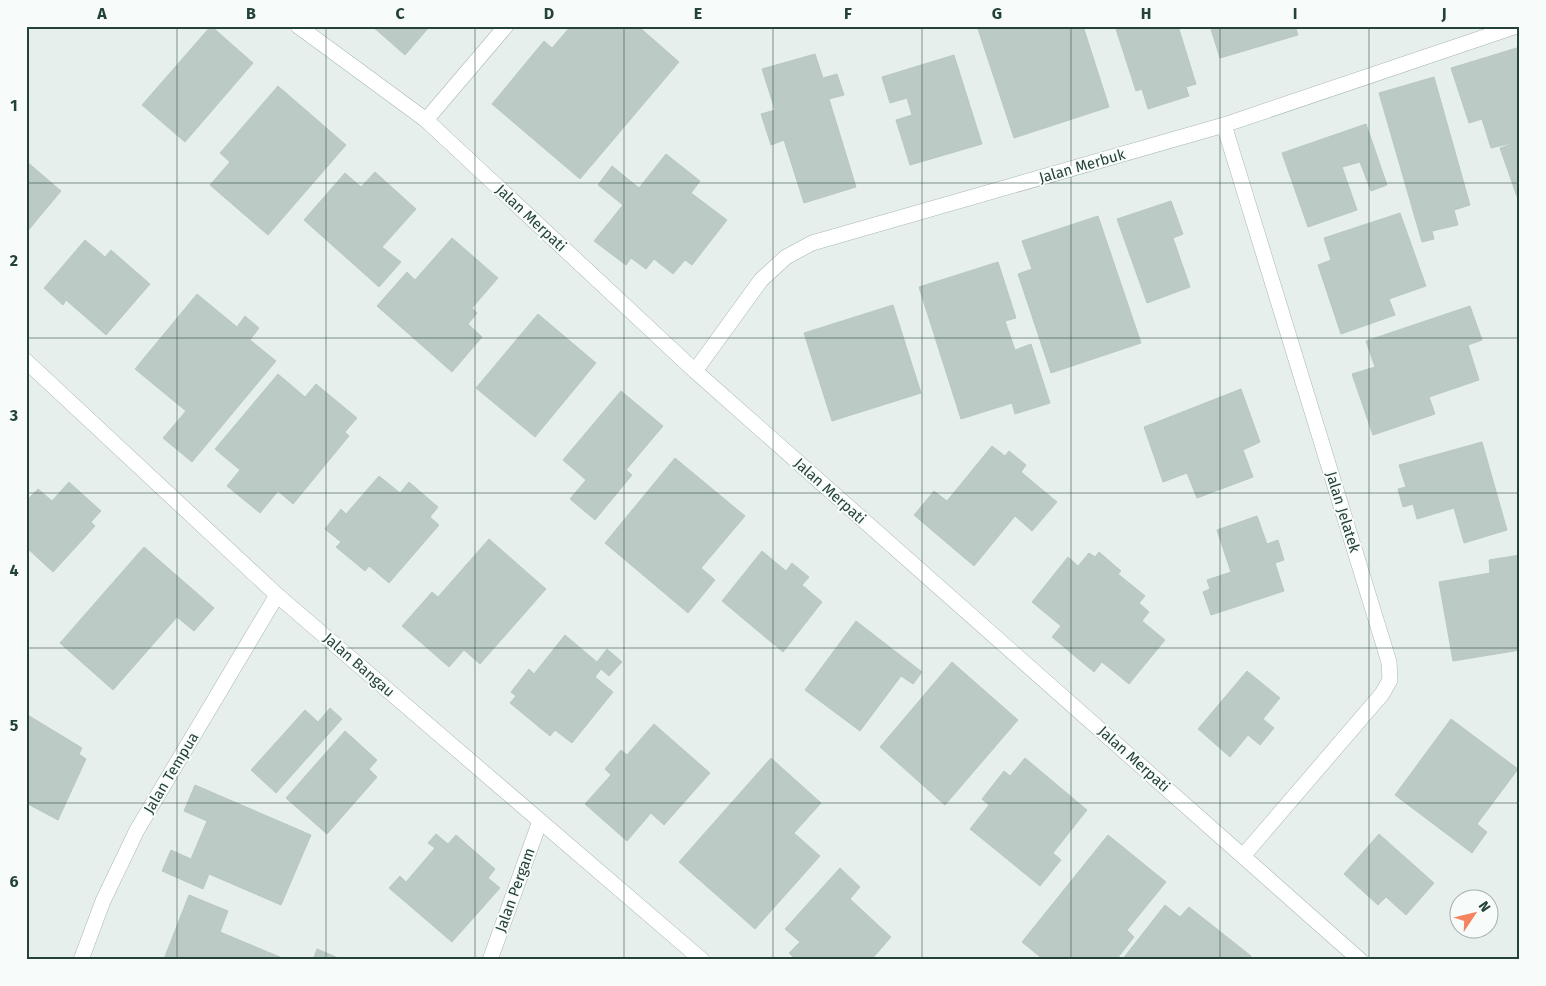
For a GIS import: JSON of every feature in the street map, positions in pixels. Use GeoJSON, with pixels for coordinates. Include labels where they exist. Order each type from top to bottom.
{"type":"FeatureCollection","features":[{"type":"Feature","properties":{"kind":"street","name":"Jalan Merpati"},"geometry":{"type":"LineString","coordinates":[[298,26],[426,120],[695,371],[1360,960]]}},
{"type":"Feature","properties":{"kind":"street"},"geometry":{"type":"LineString","coordinates":[[426,120],[506,26]]}},
{"type":"Feature","properties":{"kind":"street","name":"Jalan Merbuk"},"geometry":{"type":"LineString","coordinates":[[695,371],[761,280],[786,257],[812,243],[1224,125],[1517,26]]}},
{"type":"Feature","properties":{"kind":"street","name":"Jalan Jelatek"},"geometry":{"type":"LineString","coordinates":[[1224,125],[1389,662],[1390,680],[1382,694],[1243,856]]}},
{"type":"Feature","properties":{"kind":"street","name":"Jalan Bangau"},"geometry":{"type":"LineString","coordinates":[[26,361],[277,595],[702,960]]}},
{"type":"Feature","properties":{"kind":"street","name":"Jalan Tempua"},"geometry":{"type":"LineString","coordinates":[[81,960],[103,901],[137,830],[277,595]]}},
{"type":"Feature","properties":{"kind":"street","name":"Jalan Pergam"},"geometry":{"type":"LineString","coordinates":[[490,960],[540,820]]}},
{"type":"Feature","properties":{"kind":"building"},"geometry":{"type":"Polygon","coordinates":[[[211,26],[253,63],[185,142],[142,105],[211,26]]]}},
{"type":"Feature","properties":{"kind":"building"},"geometry":{"type":"Polygon","coordinates":[[[372,26],[430,26],[405,55],[372,26]]]}},
{"type":"Feature","properties":{"kind":"building"},"geometry":{"type":"Polygon","coordinates":[[[571,26],[638,26],[679,62],[580,179],[492,104],[544,41],[552,48],[571,26]]]}},
{"type":"Feature","properties":{"kind":"building"},"geometry":{"type":"Polygon","coordinates":[[[977,26],[1083,26],[1109,107],[1014,138],[977,26]]]}},
{"type":"Feature","properties":{"kind":"building"},"geometry":{"type":"Polygon","coordinates":[[[1115,26],[1178,26],[1196,84],[1186,87],[1189,96],[1148,109],[1142,89],[1136,91],[1115,26]]]}},
{"type":"Feature","properties":{"kind":"building"},"geometry":{"type":"Polygon","coordinates":[[[1210,26],[1295,26],[1298,35],[1220,58],[1210,26]]]}},
{"type":"Feature","properties":{"kind":"building"},"geometry":{"type":"Polygon","coordinates":[[[1520,47],[1520,141],[1491,148],[1482,119],[1469,123],[1451,68],[1520,47]]]}},
{"type":"Feature","properties":{"kind":"building"},"geometry":{"type":"Polygon","coordinates":[[[815,54],[823,78],[837,74],[844,95],[829,99],[856,187],[804,203],[784,140],[771,145],[761,114],[775,110],[762,69],[815,54]]]}},
{"type":"Feature","properties":{"kind":"building"},"geometry":{"type":"Polygon","coordinates":[[[954,55],[982,144],[910,165],[896,120],[912,115],[907,98],[890,103],[882,77],[954,55]]]}},
{"type":"Feature","properties":{"kind":"building"},"geometry":{"type":"Polygon","coordinates":[[[1434,77],[1470,205],[1454,210],[1458,225],[1432,231],[1434,239],[1422,242],[1379,93],[1434,77]]]}},
{"type":"Feature","properties":{"kind":"building"},"geometry":{"type":"Polygon","coordinates":[[[278,86],[346,145],[268,235],[210,185],[230,162],[220,153],[278,86]]]}},
{"type":"Feature","properties":{"kind":"building"},"geometry":{"type":"Polygon","coordinates":[[[1366,124],[1387,185],[1371,191],[1360,162],[1342,167],[1357,210],[1308,227],[1282,153],[1366,124]]]}},
{"type":"Feature","properties":{"kind":"building"},"geometry":{"type":"Polygon","coordinates":[[[1520,141],[1520,205],[1500,148],[1520,141]]]}},
{"type":"Feature","properties":{"kind":"building"},"geometry":{"type":"Polygon","coordinates":[[[666,154],[700,181],[691,193],[727,220],[692,265],[685,260],[673,274],[654,259],[646,269],[631,258],[626,265],[594,241],[623,205],[598,185],[612,166],[639,188],[666,154]]]}},
{"type":"Feature","properties":{"kind":"building"},"geometry":{"type":"Polygon","coordinates":[[[26,161],[61,191],[26,233],[26,161]]]}},
{"type":"Feature","properties":{"kind":"building"},"geometry":{"type":"Polygon","coordinates":[[[375,172],[416,209],[382,247],[401,262],[379,287],[304,220],[345,173],[361,187],[375,172]]]}},
{"type":"Feature","properties":{"kind":"building"},"geometry":{"type":"Polygon","coordinates":[[[1171,201],[1183,234],[1173,238],[1190,287],[1147,303],[1117,219],[1171,201]]]}},
{"type":"Feature","properties":{"kind":"building"},"geometry":{"type":"Polygon","coordinates":[[[1400,213],[1426,286],[1389,299],[1395,315],[1341,334],[1318,265],[1331,260],[1324,238],[1400,213]]]}},
{"type":"Feature","properties":{"kind":"building"},"geometry":{"type":"Polygon","coordinates":[[[1098,216],[1141,343],[1051,373],[1018,274],[1032,269],[1022,241],[1098,216]]]}},
{"type":"Feature","properties":{"kind":"building"},"geometry":{"type":"Polygon","coordinates":[[[452,238],[498,278],[472,308],[477,313],[468,324],[482,337],[452,372],[377,306],[407,272],[415,280],[452,238]]]}},
{"type":"Feature","properties":{"kind":"building"},"geometry":{"type":"Polygon","coordinates":[[[85,240],[105,257],[111,250],[150,284],[106,335],[66,300],[63,305],[44,288],[85,240]]]}},
{"type":"Feature","properties":{"kind":"building"},"geometry":{"type":"Polygon","coordinates":[[[998,262],[1016,318],[1005,321],[1015,350],[1031,344],[1050,403],[1015,414],[1012,403],[961,419],[919,287],[998,262]]]}},
{"type":"Feature","properties":{"kind":"building"},"geometry":{"type":"Polygon","coordinates":[[[197,294],[237,327],[245,316],[259,328],[250,340],[276,361],[192,462],[163,438],[186,411],[135,369],[197,294]]]}},
{"type":"Feature","properties":{"kind":"building"},"geometry":{"type":"Polygon","coordinates":[[[893,305],[921,393],[832,421],[804,333],[893,305]]]}},
{"type":"Feature","properties":{"kind":"building"},"geometry":{"type":"Polygon","coordinates":[[[1470,306],[1482,340],[1468,345],[1479,380],[1429,397],[1435,414],[1373,435],[1352,374],[1375,367],[1366,341],[1470,306]]]}},
{"type":"Feature","properties":{"kind":"building"},"geometry":{"type":"Polygon","coordinates":[[[538,314],[596,363],[535,437],[476,388],[538,314]]]}},
{"type":"Feature","properties":{"kind":"building"},"geometry":{"type":"Polygon","coordinates":[[[278,374],[305,397],[316,384],[357,418],[345,432],[349,436],[293,504],[278,491],[260,513],[227,486],[240,470],[215,449],[278,374]]]}},
{"type":"Feature","properties":{"kind":"building"},"geometry":{"type":"Polygon","coordinates":[[[1241,389],[1260,442],[1243,450],[1253,477],[1197,498],[1187,473],[1163,482],[1144,427],[1241,389]]]}},
{"type":"Feature","properties":{"kind":"building"},"geometry":{"type":"Polygon","coordinates":[[[621,391],[663,426],[626,470],[632,475],[595,520],[570,499],[586,480],[563,460],[621,391]]]}},
{"type":"Feature","properties":{"kind":"building"},"geometry":{"type":"Polygon","coordinates":[[[1482,442],[1507,530],[1464,543],[1454,508],[1417,519],[1413,504],[1403,507],[1398,489],[1406,487],[1399,465],[1482,442]]]}},
{"type":"Feature","properties":{"kind":"building"},"geometry":{"type":"Polygon","coordinates":[[[992,446],[1005,456],[1009,451],[1026,465],[1021,472],[1057,502],[1032,531],[1015,516],[974,566],[914,515],[934,491],[947,501],[992,446]]]}},
{"type":"Feature","properties":{"kind":"building"},"geometry":{"type":"Polygon","coordinates":[[[675,458],[745,516],[701,568],[715,580],[688,613],[605,543],[675,458]]]}},
{"type":"Feature","properties":{"kind":"building"},"geometry":{"type":"Polygon","coordinates":[[[379,476],[400,493],[409,482],[438,507],[430,517],[439,525],[389,583],[369,566],[365,571],[336,547],[341,542],[325,529],[341,509],[346,514],[379,476]]]}},
{"type":"Feature","properties":{"kind":"building"},"geometry":{"type":"Polygon","coordinates":[[[69,482],[101,511],[91,522],[95,526],[53,572],[26,547],[26,501],[38,489],[52,501],[69,482]]]}},
{"type":"Feature","properties":{"kind":"building"},"geometry":{"type":"Polygon","coordinates":[[[1257,516],[1267,544],[1278,540],[1284,560],[1275,563],[1284,591],[1211,615],[1203,592],[1210,589],[1207,580],[1231,572],[1217,530],[1257,516]]]}},
{"type":"Feature","properties":{"kind":"building"},"geometry":{"type":"Polygon","coordinates":[[[489,539],[546,589],[480,664],[464,650],[449,667],[402,626],[432,592],[438,597],[489,539]]]}},
{"type":"Feature","properties":{"kind":"building"},"geometry":{"type":"Polygon","coordinates":[[[144,547],[214,608],[194,631],[177,617],[113,690],[60,643],[144,547]]]}},
{"type":"Feature","properties":{"kind":"building"},"geometry":{"type":"Polygon","coordinates":[[[762,551],[786,571],[792,563],[809,577],[802,585],[822,602],[783,652],[722,601],[762,551]]]}},
{"type":"Feature","properties":{"kind":"building"},"geometry":{"type":"Polygon","coordinates":[[[1099,552],[1121,571],[1118,574],[1145,596],[1139,603],[1149,612],[1142,621],[1165,640],[1129,684],[1102,662],[1094,672],[1052,637],[1061,626],[1032,602],[1068,557],[1078,566],[1089,553],[1095,557],[1099,552]]]}},
{"type":"Feature","properties":{"kind":"building"},"geometry":{"type":"Polygon","coordinates":[[[1520,555],[1520,650],[1453,661],[1439,582],[1490,573],[1489,560],[1520,555]]]}},
{"type":"Feature","properties":{"kind":"building"},"geometry":{"type":"Polygon","coordinates":[[[856,621],[922,672],[913,684],[901,676],[860,731],[805,690],[856,621]]]}},
{"type":"Feature","properties":{"kind":"building"},"geometry":{"type":"Polygon","coordinates":[[[565,635],[597,662],[607,649],[622,662],[609,676],[601,669],[595,677],[613,692],[572,743],[555,730],[550,736],[510,703],[516,696],[511,692],[529,669],[534,674],[565,635]]]}},
{"type":"Feature","properties":{"kind":"building"},"geometry":{"type":"Polygon","coordinates":[[[952,662],[1018,720],[945,805],[880,747],[952,662]]]}},
{"type":"Feature","properties":{"kind":"building"},"geometry":{"type":"Polygon","coordinates":[[[1247,671],[1280,698],[1263,719],[1274,728],[1260,745],[1248,735],[1230,757],[1198,729],[1247,671]]]}},
{"type":"Feature","properties":{"kind":"building"},"geometry":{"type":"Polygon","coordinates":[[[330,708],[342,719],[276,793],[251,770],[305,710],[318,722],[330,708]]]}},
{"type":"Feature","properties":{"kind":"building"},"geometry":{"type":"Polygon","coordinates":[[[26,714],[82,748],[79,754],[86,759],[58,820],[26,803],[26,714]]]}},
{"type":"Feature","properties":{"kind":"building"},"geometry":{"type":"Polygon","coordinates":[[[1451,719],[1518,769],[1477,824],[1487,832],[1472,853],[1395,795],[1451,719]]]}},
{"type":"Feature","properties":{"kind":"building"},"geometry":{"type":"Polygon","coordinates":[[[654,724],[710,773],[664,825],[651,813],[627,841],[585,804],[611,775],[605,769],[621,750],[627,755],[654,724]]]}},
{"type":"Feature","properties":{"kind":"building"},"geometry":{"type":"Polygon","coordinates":[[[345,731],[377,760],[369,769],[377,777],[327,834],[286,798],[345,731]]]}},
{"type":"Feature","properties":{"kind":"building"},"geometry":{"type":"Polygon","coordinates":[[[771,758],[821,803],[794,833],[820,856],[755,929],[679,862],[771,758]]]}},
{"type":"Feature","properties":{"kind":"building"},"geometry":{"type":"Polygon","coordinates":[[[1025,758],[1087,810],[1053,853],[1061,860],[1040,886],[970,829],[989,805],[982,799],[1004,771],[1010,776],[1025,758]]]}},
{"type":"Feature","properties":{"kind":"building"},"geometry":{"type":"Polygon","coordinates":[[[195,785],[311,835],[281,905],[209,874],[203,889],[162,871],[171,850],[191,859],[207,821],[184,811],[195,785]]]}},
{"type":"Feature","properties":{"kind":"building"},"geometry":{"type":"Polygon","coordinates":[[[436,834],[448,844],[456,835],[495,869],[488,878],[500,888],[452,942],[389,888],[400,876],[406,882],[435,848],[428,843],[436,834]]]}},
{"type":"Feature","properties":{"kind":"building"},"geometry":{"type":"Polygon","coordinates":[[[1379,834],[1434,883],[1406,915],[1386,897],[1378,905],[1344,874],[1379,834]]]}},
{"type":"Feature","properties":{"kind":"building"},"geometry":{"type":"Polygon","coordinates":[[[1108,835],[1166,882],[1127,930],[1134,937],[1116,960],[1044,960],[1022,942],[1108,835]]]}},
{"type":"Feature","properties":{"kind":"building"},"geometry":{"type":"Polygon","coordinates":[[[840,868],[860,887],[850,899],[891,937],[871,960],[796,960],[789,953],[800,942],[785,929],[840,868]]]}},
{"type":"Feature","properties":{"kind":"building"},"geometry":{"type":"Polygon","coordinates":[[[189,895],[228,911],[220,932],[287,960],[164,959],[189,895]]]}},
{"type":"Feature","properties":{"kind":"building"},"geometry":{"type":"Polygon","coordinates":[[[1165,905],[1180,917],[1189,907],[1251,956],[1248,960],[1122,960],[1165,905]]]}},
{"type":"Feature","properties":{"kind":"building"},"geometry":{"type":"Polygon","coordinates":[[[317,949],[343,960],[313,960],[317,949]]]}}]}
